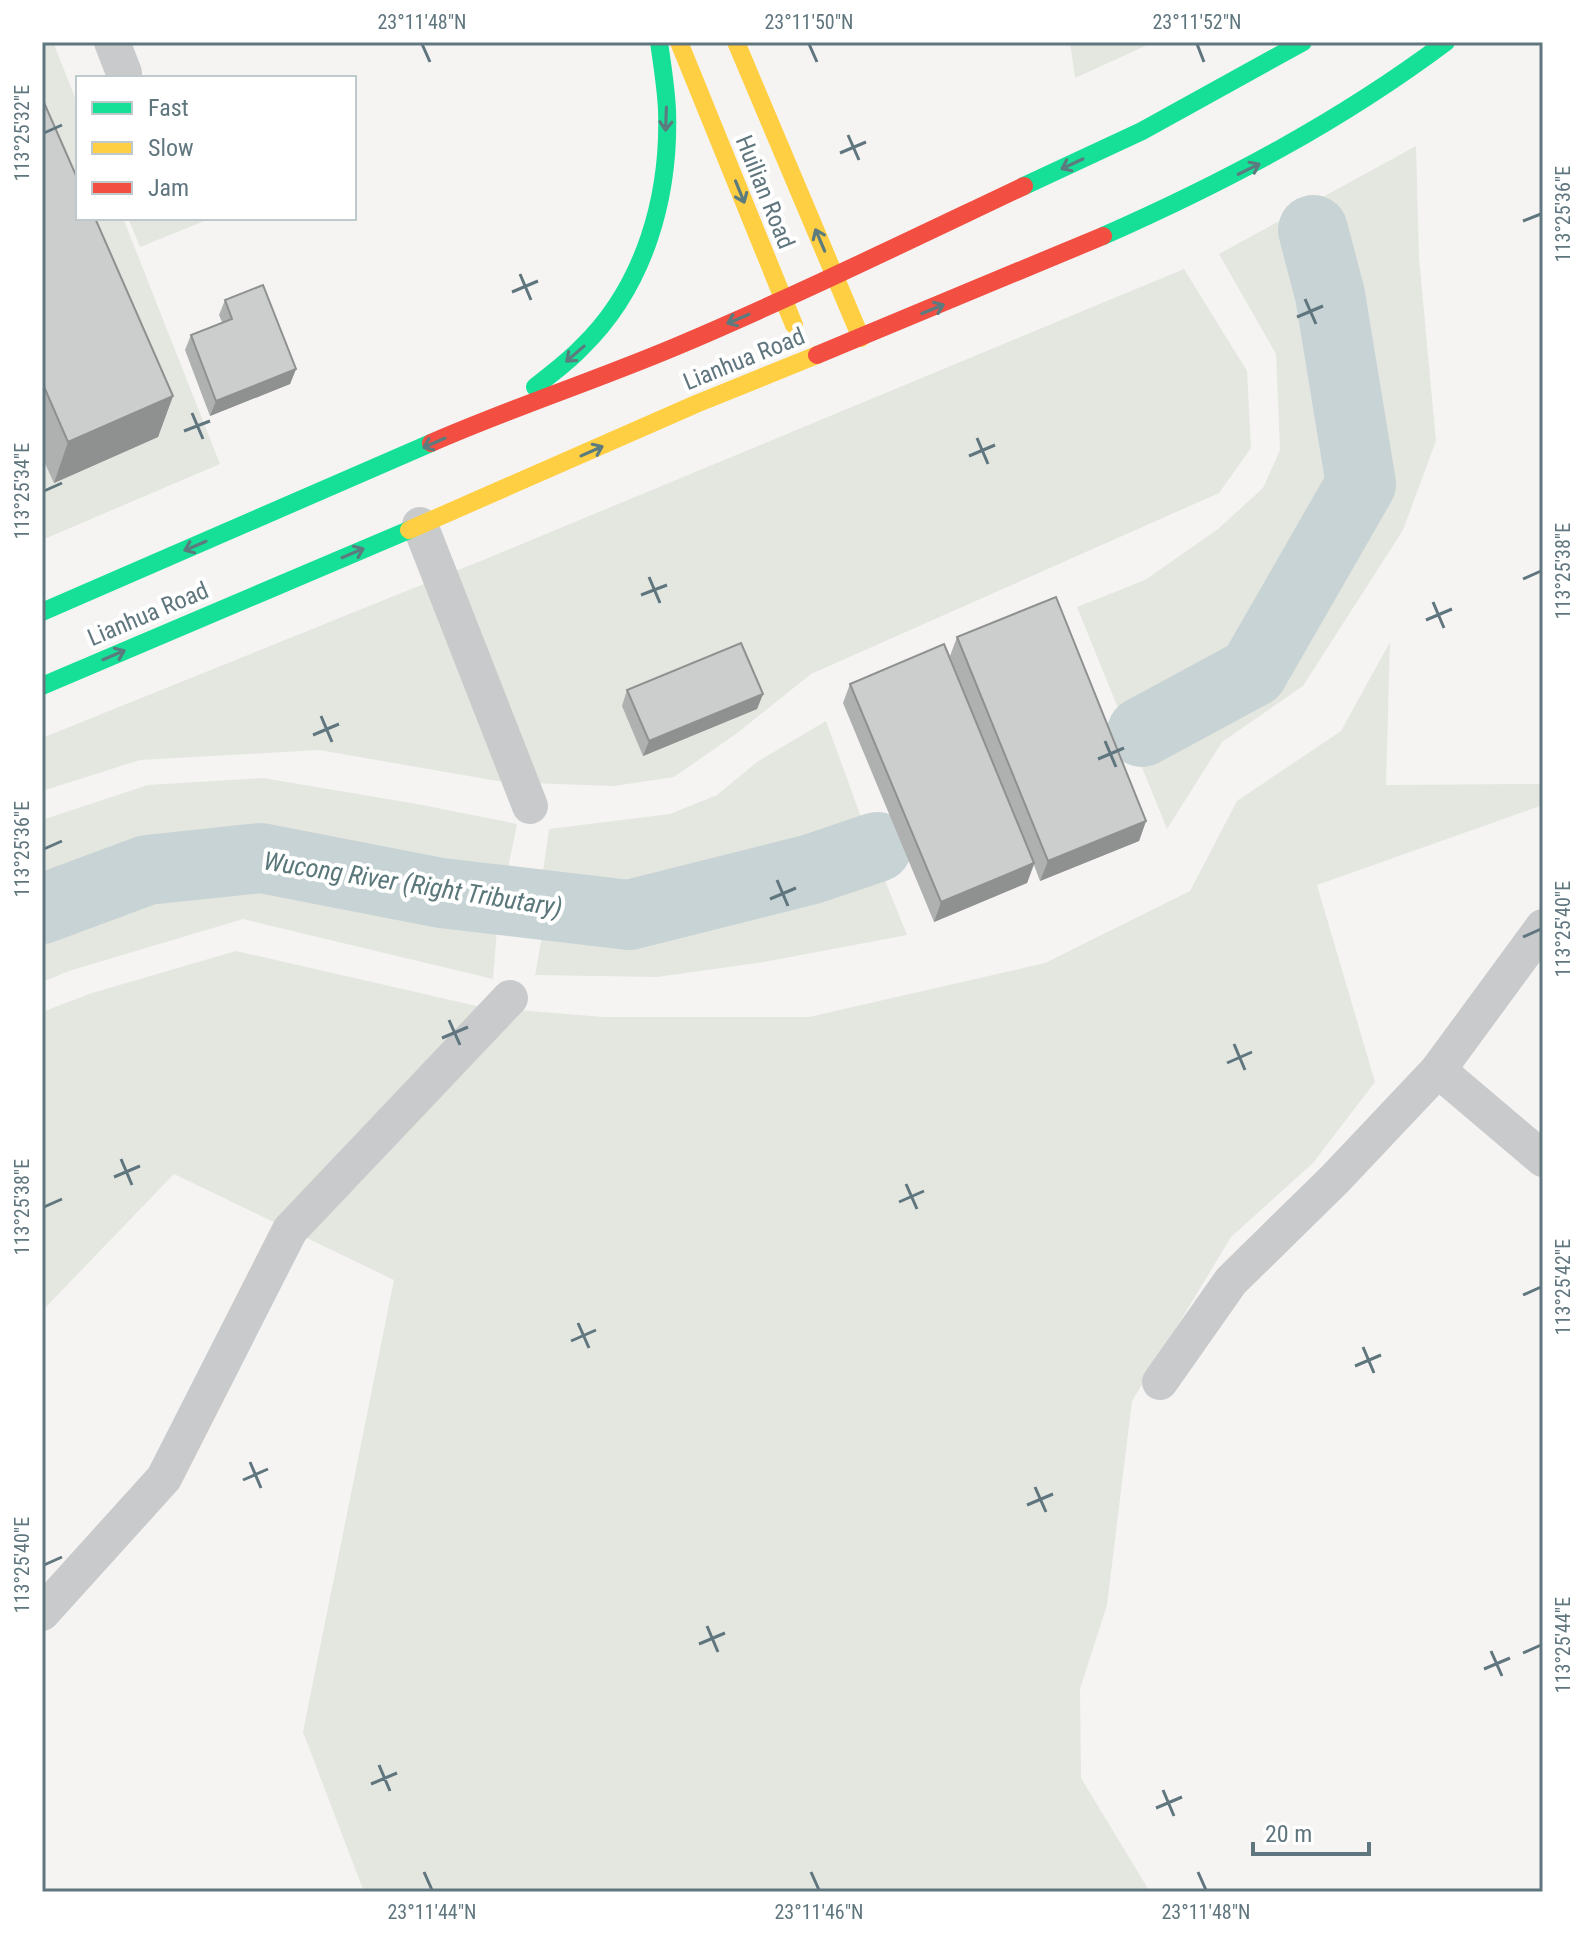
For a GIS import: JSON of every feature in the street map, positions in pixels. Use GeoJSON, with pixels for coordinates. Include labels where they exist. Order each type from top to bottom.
{"type":"FeatureCollection","features":[{"type":"Feature","properties":{"kind":"street"},"geometry":{"type":"LineString","coordinates":[[505,411],[583,347],[635,277],[651,234],[662,184],[667,110],[659,42]]}},
{"type":"Feature","properties":{"kind":"street","name":"Huilian Road"},"geometry":{"type":"LineString","coordinates":[[679,42],[808,359]]}},
{"type":"Feature","properties":{"kind":"street","name":"Huilian Road"},"geometry":{"type":"LineString","coordinates":[[736,42],[861,338]]}},
{"type":"Feature","properties":{"kind":"street","name":"Lianhua Road"},"geometry":{"type":"LineString","coordinates":[[42,612],[505,411],[672,348],[783,300],[1142,131],[1303,42]]}},
{"type":"Feature","properties":{"kind":"street","name":"Lianhua Road"},"geometry":{"type":"LineString","coordinates":[[42,686],[703,401],[976,291],[1179,203],[1273,157],[1404,75],[1446,42]]}},
{"type":"Feature","properties":{"kind":"street"},"geometry":{"type":"LineString","coordinates":[[420,525],[530,806]]}},
{"type":"Feature","properties":{"kind":"street"},"geometry":{"type":"LineString","coordinates":[[1160,1382],[1231,1281],[1335,1179],[1438,1070],[1543,927]]}},
{"type":"Feature","properties":{"kind":"street"},"geometry":{"type":"LineString","coordinates":[[42,1613],[164,1478],[290,1230],[510,998]]}},
{"type":"Feature","properties":{"kind":"street"},"geometry":{"type":"LineString","coordinates":[[1438,1070],[1543,1159]]}},
{"type":"Feature","properties":{"kind":"shaded area"},"geometry":{"type":"Polygon","coordinates":[[[42,42],[53,42],[76,100],[76,220],[124,220],[220,464],[42,540],[42,42]]]}},
{"type":"Feature","properties":{"kind":"shaded area"},"geometry":{"type":"Polygon","coordinates":[[[1070,42],[1154,42],[1075,78],[1070,42]]]}},
{"type":"Feature","properties":{"kind":"shaded area"},"geometry":{"type":"Polygon","coordinates":[[[1416,146],[1419,258],[1436,441],[1403,530],[1303,686],[1222,742],[1167,829],[1077,607],[1145,580],[1218,529],[1263,488],[1280,450],[1276,354],[1219,254],[1416,146]]]}},
{"type":"Feature","properties":{"kind":"shaded area"},"geometry":{"type":"Polygon","coordinates":[[[129,220],[207,220],[140,247],[129,220]]]}},
{"type":"Feature","properties":{"kind":"shaded area"},"geometry":{"type":"Polygon","coordinates":[[[1184,269],[1247,371],[1251,448],[1219,493],[811,674],[736,734],[674,777],[614,786],[503,782],[319,750],[140,760],[42,791],[42,738],[488,558],[1184,269]]]}},
{"type":"Feature","properties":{"kind":"shaded area"},"geometry":{"type":"Polygon","coordinates":[[[1390,642],[1386,785],[1543,784],[1543,805],[1317,885],[1375,1082],[1313,1163],[1231,1237],[1132,1401],[1107,1605],[1080,1689],[1081,1778],[1150,1892],[364,1892],[303,1732],[394,1280],[174,1174],[42,1311],[42,1012],[92,993],[236,951],[481,1007],[604,1017],[809,1017],[1045,963],[1190,891],[1237,801],[1341,731],[1390,642]]]}},
{"type":"Feature","properties":{"kind":"shaded area"},"geometry":{"type":"Polygon","coordinates":[[[826,721],[868,836],[796,861],[626,902],[540,893],[549,829],[670,814],[717,795],[757,762],[826,721]]]}},
{"type":"Feature","properties":{"kind":"shaded area"},"geometry":{"type":"Polygon","coordinates":[[[263,778],[517,824],[503,892],[345,854],[252,845],[136,857],[42,894],[42,820],[148,785],[263,778]]]}},
{"type":"Feature","properties":{"kind":"shaded area"},"geometry":{"type":"Polygon","coordinates":[[[878,863],[907,935],[764,962],[657,977],[535,975],[544,925],[677,923],[878,863]]]}},
{"type":"Feature","properties":{"kind":"shaded area"},"geometry":{"type":"Polygon","coordinates":[[[257,874],[498,918],[493,979],[243,919],[69,971],[42,982],[42,922],[141,885],[257,874]]]}},
{"type":"Feature","properties":{"kind":"building"},"geometry":{"type":"Polygon","coordinates":[[[42,98],[76,175],[76,220],[96,220],[173,396],[68,442],[42,382],[42,98]]]}},
{"type":"Feature","properties":{"kind":"building"},"geometry":{"type":"Polygon","coordinates":[[[263,285],[296,369],[216,401],[191,335],[232,319],[225,300],[263,285]]]}},
{"type":"Feature","properties":{"kind":"building"},"geometry":{"type":"Polygon","coordinates":[[[1056,597],[1146,821],[1048,861],[957,637],[1056,597]]]}},
{"type":"Feature","properties":{"kind":"building"},"geometry":{"type":"Polygon","coordinates":[[[741,643],[763,694],[649,741],[627,690],[741,643]]]}},
{"type":"Feature","properties":{"kind":"building"},"geometry":{"type":"Polygon","coordinates":[[[944,644],[1034,863],[941,902],[850,684],[944,644]]]}},
{"type":"Feature","properties":{"kind":"waterway","name":"Wucong River (Right Tributary)"},"geometry":{"type":"LineString","coordinates":[[1142,732],[1253,672],[1361,484],[1330,295],[1313,230]]}},
{"type":"Feature","properties":{"kind":"waterway","name":"Wucong River (Right Tributary)"},"geometry":{"type":"LineString","coordinates":[[42,909],[147,870],[261,858],[441,893],[629,915],[812,869],[877,847]]}},
{"type":"Feature","properties":{"kind":"traffic: fast"},"geometry":{"type":"LineString","coordinates":[[535,387],[571,358],[604,323],[637,268],[649,238],[658,207],[667,142],[659,42]]}},
{"type":"Feature","properties":{"kind":"traffic: fast"},"geometry":{"type":"LineString","coordinates":[[1024,186],[1142,131],[1303,42]]}},
{"type":"Feature","properties":{"kind":"traffic: fast"},"geometry":{"type":"LineString","coordinates":[[1103,236],[1280,149],[1406,71],[1446,42]]}},
{"type":"Feature","properties":{"kind":"traffic: fast"},"geometry":{"type":"LineString","coordinates":[[42,612],[431,443]]}},
{"type":"Feature","properties":{"kind":"traffic: fast"},"geometry":{"type":"LineString","coordinates":[[42,686],[409,530]]}},
{"type":"Feature","properties":{"kind":"traffic: slow"},"geometry":{"type":"LineString","coordinates":[[679,42],[794,325]]}},
{"type":"Feature","properties":{"kind":"traffic: slow"},"geometry":{"type":"LineString","coordinates":[[736,42],[861,338]]}},
{"type":"Feature","properties":{"kind":"traffic: slow"},"geometry":{"type":"LineString","coordinates":[[409,530],[696,404],[817,355]]}},
{"type":"Feature","properties":{"kind":"traffic: jam"},"geometry":{"type":"LineString","coordinates":[[431,443],[719,328],[1024,186]]}},
{"type":"Feature","properties":{"kind":"traffic: jam"},"geometry":{"type":"LineString","coordinates":[[817,355],[1103,236]]}}]}
